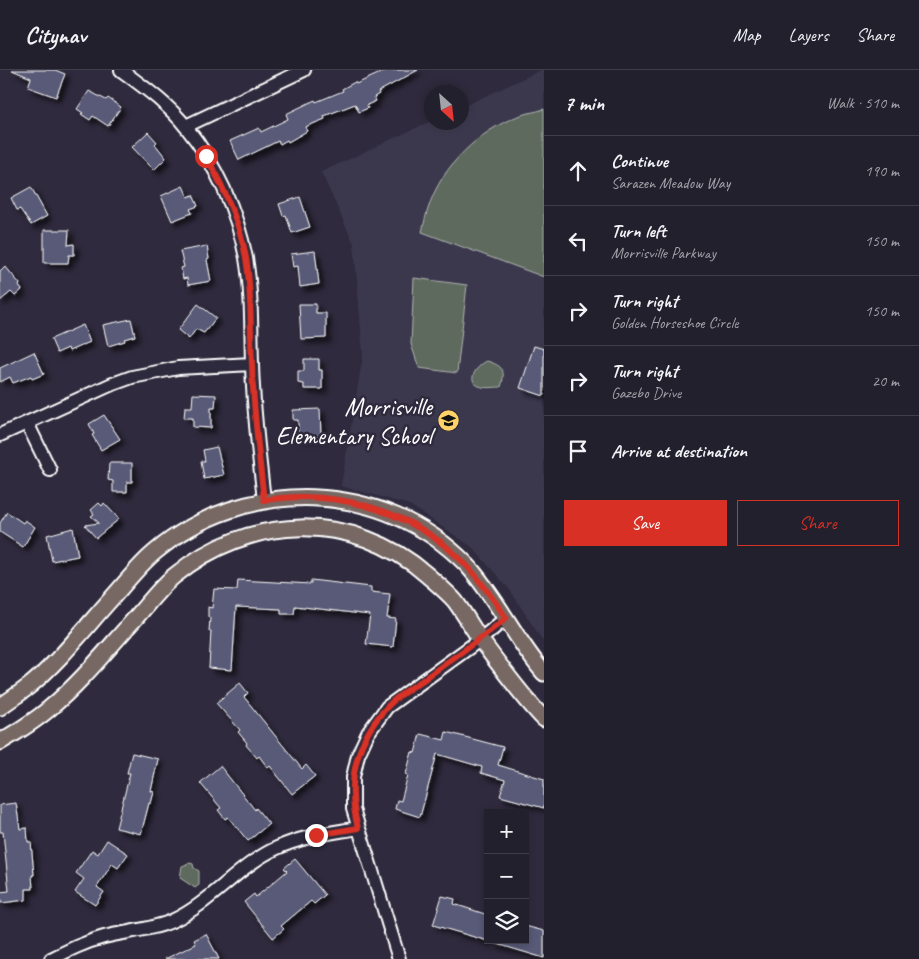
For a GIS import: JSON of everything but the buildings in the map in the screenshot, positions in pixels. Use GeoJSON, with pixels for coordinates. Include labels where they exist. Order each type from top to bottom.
{"type":"FeatureCollection","features":[{"type":"Feature","properties":{"kind":"main road"},"geometry":{"type":"LineString","coordinates":[[0,706],[27,688],[57,660],[154,553],[176,537],[208,518],[234,508],[264,500],[298,497],[378,508],[429,534],[466,564],[481,582],[544,672]]}},
{"type":"Feature","properties":{"kind":"main road"},"geometry":{"type":"LineString","coordinates":[[0,742],[43,714],[74,686],[173,576],[201,557],[229,544],[259,533],[295,528],[321,528],[357,535],[379,543],[426,574],[454,600],[530,704],[544,719]]}},
{"type":"Feature","properties":{"kind":"street"},"geometry":{"type":"LineString","coordinates":[[120,70],[146,88],[186,126],[218,178],[233,212],[246,258],[250,289],[257,444],[264,500]]}},
{"type":"Feature","properties":{"kind":"street"},"geometry":{"type":"LineString","coordinates":[[186,126],[304,70]]}},
{"type":"Feature","properties":{"kind":"street"},"geometry":{"type":"LineString","coordinates":[[0,435],[110,385],[132,377],[178,368],[252,364]]}},
{"type":"Feature","properties":{"kind":"street"},"geometry":{"type":"LineString","coordinates":[[27,422],[50,470]]}},
{"type":"Feature","properties":{"kind":"street"},"geometry":{"type":"LineString","coordinates":[[399,959],[353,809],[353,777],[358,755],[368,733],[387,707],[481,639],[506,618]]}},
{"type":"Feature","properties":{"kind":"street"},"geometry":{"type":"LineString","coordinates":[[52,959],[76,946],[172,921],[190,912],[257,860],[276,848],[309,837],[358,828]]}},
{"type":"Feature","properties":{"kind":"shaded area","name":"Morrisville Elementary School"},"geometry":{"type":"Polygon","coordinates":[[[544,70],[544,643],[509,589],[472,547],[410,505],[341,486],[363,355],[354,244],[321,172],[424,124],[424,130],[469,130],[469,104],[544,70]]]}},
{"type":"Feature","properties":{"kind":"green space"},"geometry":{"type":"Polygon","coordinates":[[[544,109],[544,277],[422,232],[435,191],[443,177],[464,152],[489,131],[521,115],[544,109]]]}},
{"type":"Feature","properties":{"kind":"green space"},"geometry":{"type":"Polygon","coordinates":[[[414,278],[467,285],[457,373],[419,368],[411,344],[414,278]]]}},
{"type":"Feature","properties":{"kind":"green space"},"geometry":{"type":"Polygon","coordinates":[[[487,361],[497,365],[502,370],[501,387],[482,387],[473,380],[474,373],[487,361]]]}},
{"type":"Feature","properties":{"kind":"green space"},"geometry":{"type":"Polygon","coordinates":[[[190,863],[199,871],[199,885],[195,888],[180,878],[182,866],[190,863]]]}},
{"type":"Feature","properties":{"kind":"place","name":"Morrisville Elementary School"},"geometry":{"type":"Point","coordinates":[448,421]}},
{"type":"Feature","properties":{"kind":"route"},"geometry":{"type":"LineString","coordinates":[[206,156],[227,196],[246,258],[250,289],[257,444],[264,500],[298,497],[355,503],[378,508],[404,520],[429,534],[466,564],[506,618],[481,639],[387,707],[368,733],[358,755],[353,777],[352,794],[353,809],[358,828],[316,835]]}}]}
